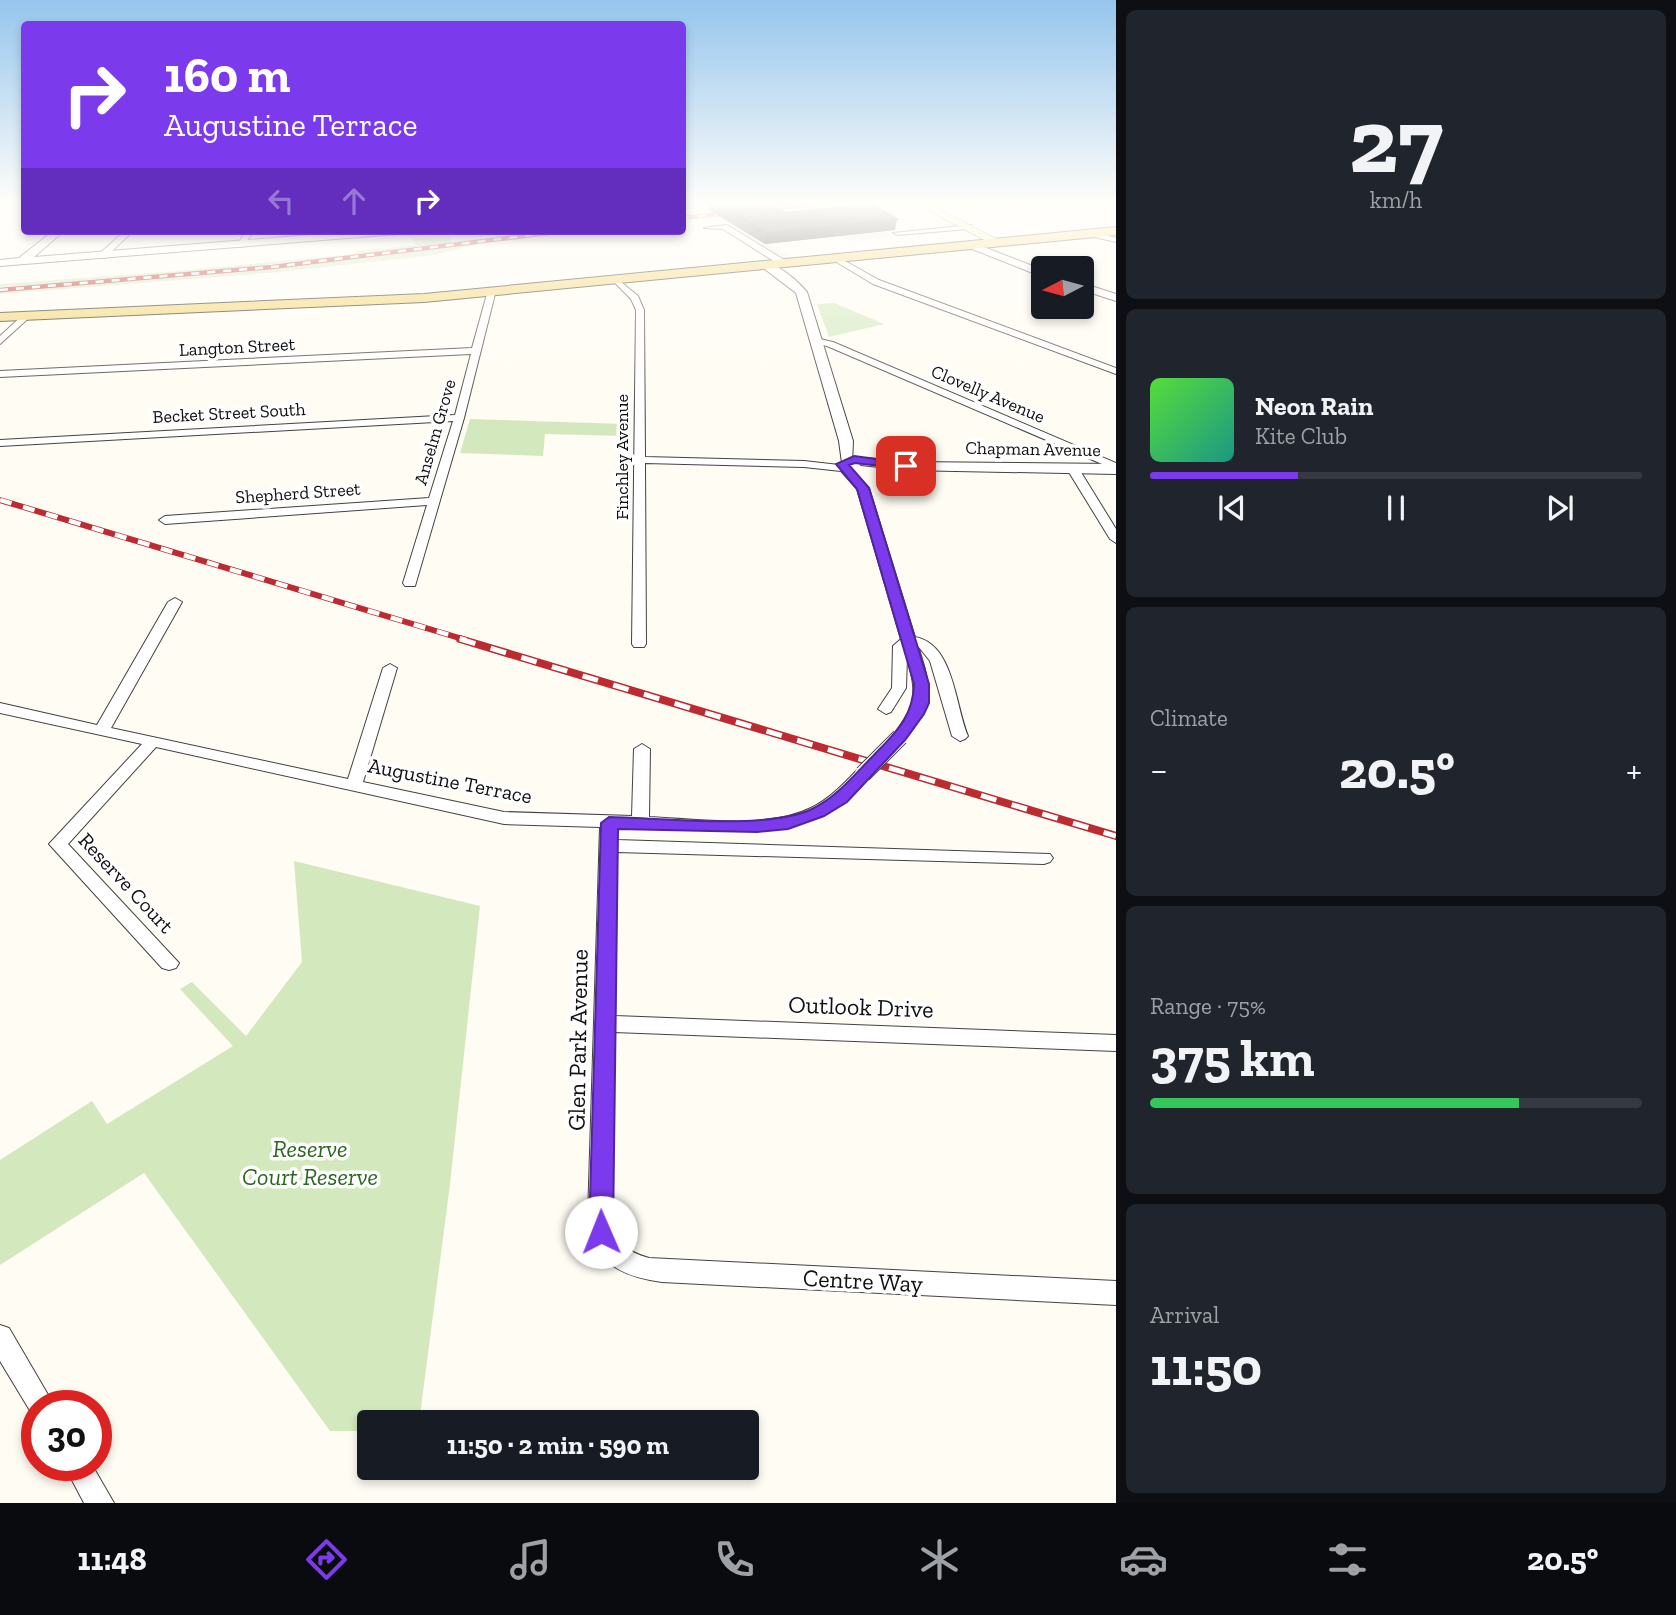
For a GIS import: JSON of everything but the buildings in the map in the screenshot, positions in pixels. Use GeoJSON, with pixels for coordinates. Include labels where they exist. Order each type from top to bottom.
{"type":"FeatureCollection","features":[{"type":"Feature","properties":{"kind":"main road"},"geometry":{"type":"LineString","coordinates":[[0,317],[414,299],[664,274]]}},
{"type":"Feature","properties":{"kind":"street"},"geometry":{"type":"LineString","coordinates":[[779,274],[799,289],[846,441],[866,466],[863,488]]}},
{"type":"Feature","properties":{"kind":"street"},"geometry":{"type":"LineString","coordinates":[[863,274],[876,282],[1116,371]]}},
{"type":"Feature","properties":{"kind":"street","name":"Finchley Avenue"},"geometry":{"type":"LineString","coordinates":[[615,279],[635,299],[640,310],[639,644]]}},
{"type":"Feature","properties":{"kind":"street"},"geometry":{"type":"LineString","coordinates":[[1094,290],[1116,298]]}},
{"type":"Feature","properties":{"kind":"street","name":"Anselm Grove"},"geometry":{"type":"LineString","coordinates":[[410,583],[459,418],[491,294],[489,291]]}},
{"type":"Feature","properties":{"kind":"street"},"geometry":{"type":"LineString","coordinates":[[0,341],[27,316]]}},
{"type":"Feature","properties":{"kind":"street","name":"Clovelly Avenue"},"geometry":{"type":"LineString","coordinates":[[818,346],[847,352],[1116,468]]}},
{"type":"Feature","properties":{"kind":"street","name":"Langton Street"},"geometry":{"type":"LineString","coordinates":[[0,374],[475,351]]}},
{"type":"Feature","properties":{"kind":"street","name":"Becket Street South"},"geometry":{"type":"LineString","coordinates":[[0,443],[459,418]]}},
{"type":"Feature","properties":{"kind":"street"},"geometry":{"type":"LineString","coordinates":[[846,441],[845,464],[863,488]]}},
{"type":"Feature","properties":{"kind":"street"},"geometry":{"type":"LineString","coordinates":[[639,460],[845,464]]}},
{"type":"Feature","properties":{"kind":"street","name":"Chapman Avenue"},"geometry":{"type":"LineString","coordinates":[[845,464],[1116,468]]}},
{"type":"Feature","properties":{"kind":"street"},"geometry":{"type":"LineString","coordinates":[[1073,469],[1116,539]]}},
{"type":"Feature","properties":{"kind":"street","name":"Augustine Terrace"},"geometry":{"type":"LineString","coordinates":[[0,708],[504,818],[609,823],[757,826],[788,824],[841,798],[900,737],[917,714],[922,694],[909,640],[863,488]]}},
{"type":"Feature","properties":{"kind":"street","name":"Shepherd Street"},"geometry":{"type":"LineString","coordinates":[[165,520],[434,501]]}},
{"type":"Feature","properties":{"kind":"street"},"geometry":{"type":"LineString","coordinates":[[102,730],[175,602]]}},
{"type":"Feature","properties":{"kind":"street"},"geometry":{"type":"LineString","coordinates":[[886,709],[901,681],[898,649],[909,640],[924,644],[930,651],[960,736]]}},
{"type":"Feature","properties":{"kind":"street"},"geometry":{"type":"LineString","coordinates":[[354,786],[390,668]]}},
{"type":"Feature","properties":{"kind":"street","name":"Reserve Court"},"geometry":{"type":"LineString","coordinates":[[153,741],[58,844],[169,963]]}},
{"type":"Feature","properties":{"kind":"street"},"geometry":{"type":"LineString","coordinates":[[640,823],[642,749]]}},
{"type":"Feature","properties":{"kind":"street","name":"Glen Park Avenue"},"geometry":{"type":"LineString","coordinates":[[609,823],[600,1217],[605,1244],[614,1254]]}},
{"type":"Feature","properties":{"kind":"street"},"geometry":{"type":"LineString","coordinates":[[610,846],[1044,858]]}},
{"type":"Feature","properties":{"kind":"street","name":"Outlook Drive"},"geometry":{"type":"LineString","coordinates":[[605,1024],[1116,1043]]}},
{"type":"Feature","properties":{"kind":"street","name":"Centre Way"},"geometry":{"type":"LineString","coordinates":[[614,1254],[635,1266],[662,1271],[1116,1293]]}},
{"type":"Feature","properties":{"kind":"street"},"geometry":{"type":"LineString","coordinates":[[0,1337],[32,1390]]}},
{"type":"Feature","properties":{"kind":"street"},"geometry":{"type":"LineString","coordinates":[[87,1481],[100,1503]]}},
{"type":"Feature","properties":{"kind":"green space"},"geometry":{"type":"Polygon","coordinates":[[[133,274],[168,274],[0,287],[0,284],[133,274]]]}},
{"type":"Feature","properties":{"kind":"green space"},"geometry":{"type":"Polygon","coordinates":[[[205,274],[253,274],[0,294],[0,291],[205,274]]]}},
{"type":"Feature","properties":{"kind":"green space"},"geometry":{"type":"Polygon","coordinates":[[[834,303],[884,324],[829,337],[817,304],[834,303]]]}},
{"type":"Feature","properties":{"kind":"green space"},"geometry":{"type":"Polygon","coordinates":[[[470,419],[624,424],[624,436],[545,434],[543,456],[460,453],[470,419]]]}},
{"type":"Feature","properties":{"kind":"green space","name":"Reserve Court Reserve"},"geometry":{"type":"Polygon","coordinates":[[[294,861],[480,906],[450,1184],[421,1410],[357,1410],[357,1431],[330,1431],[144,1173],[0,1265],[0,1160],[92,1101],[107,1124],[233,1046],[180,989],[192,982],[246,1036],[302,962],[294,861]]]}},
{"type":"Feature","properties":{"kind":"railway"},"geometry":{"type":"LineString","coordinates":[[0,290],[188,274]]}},
{"type":"Feature","properties":{"kind":"railway"},"geometry":{"type":"LineString","coordinates":[[0,500],[466,640]]}},
{"type":"Feature","properties":{"kind":"railway"},"geometry":{"type":"LineString","coordinates":[[460,639],[1116,836]]}},
{"type":"Feature","properties":{"kind":"route"},"geometry":{"type":"LineString","coordinates":[[601,1232],[609,823],[757,826],[788,824],[818,813],[841,798],[900,737],[917,714],[921,703],[922,684],[863,488],[841,464],[845,460],[854,459],[906,466]]}}]}
